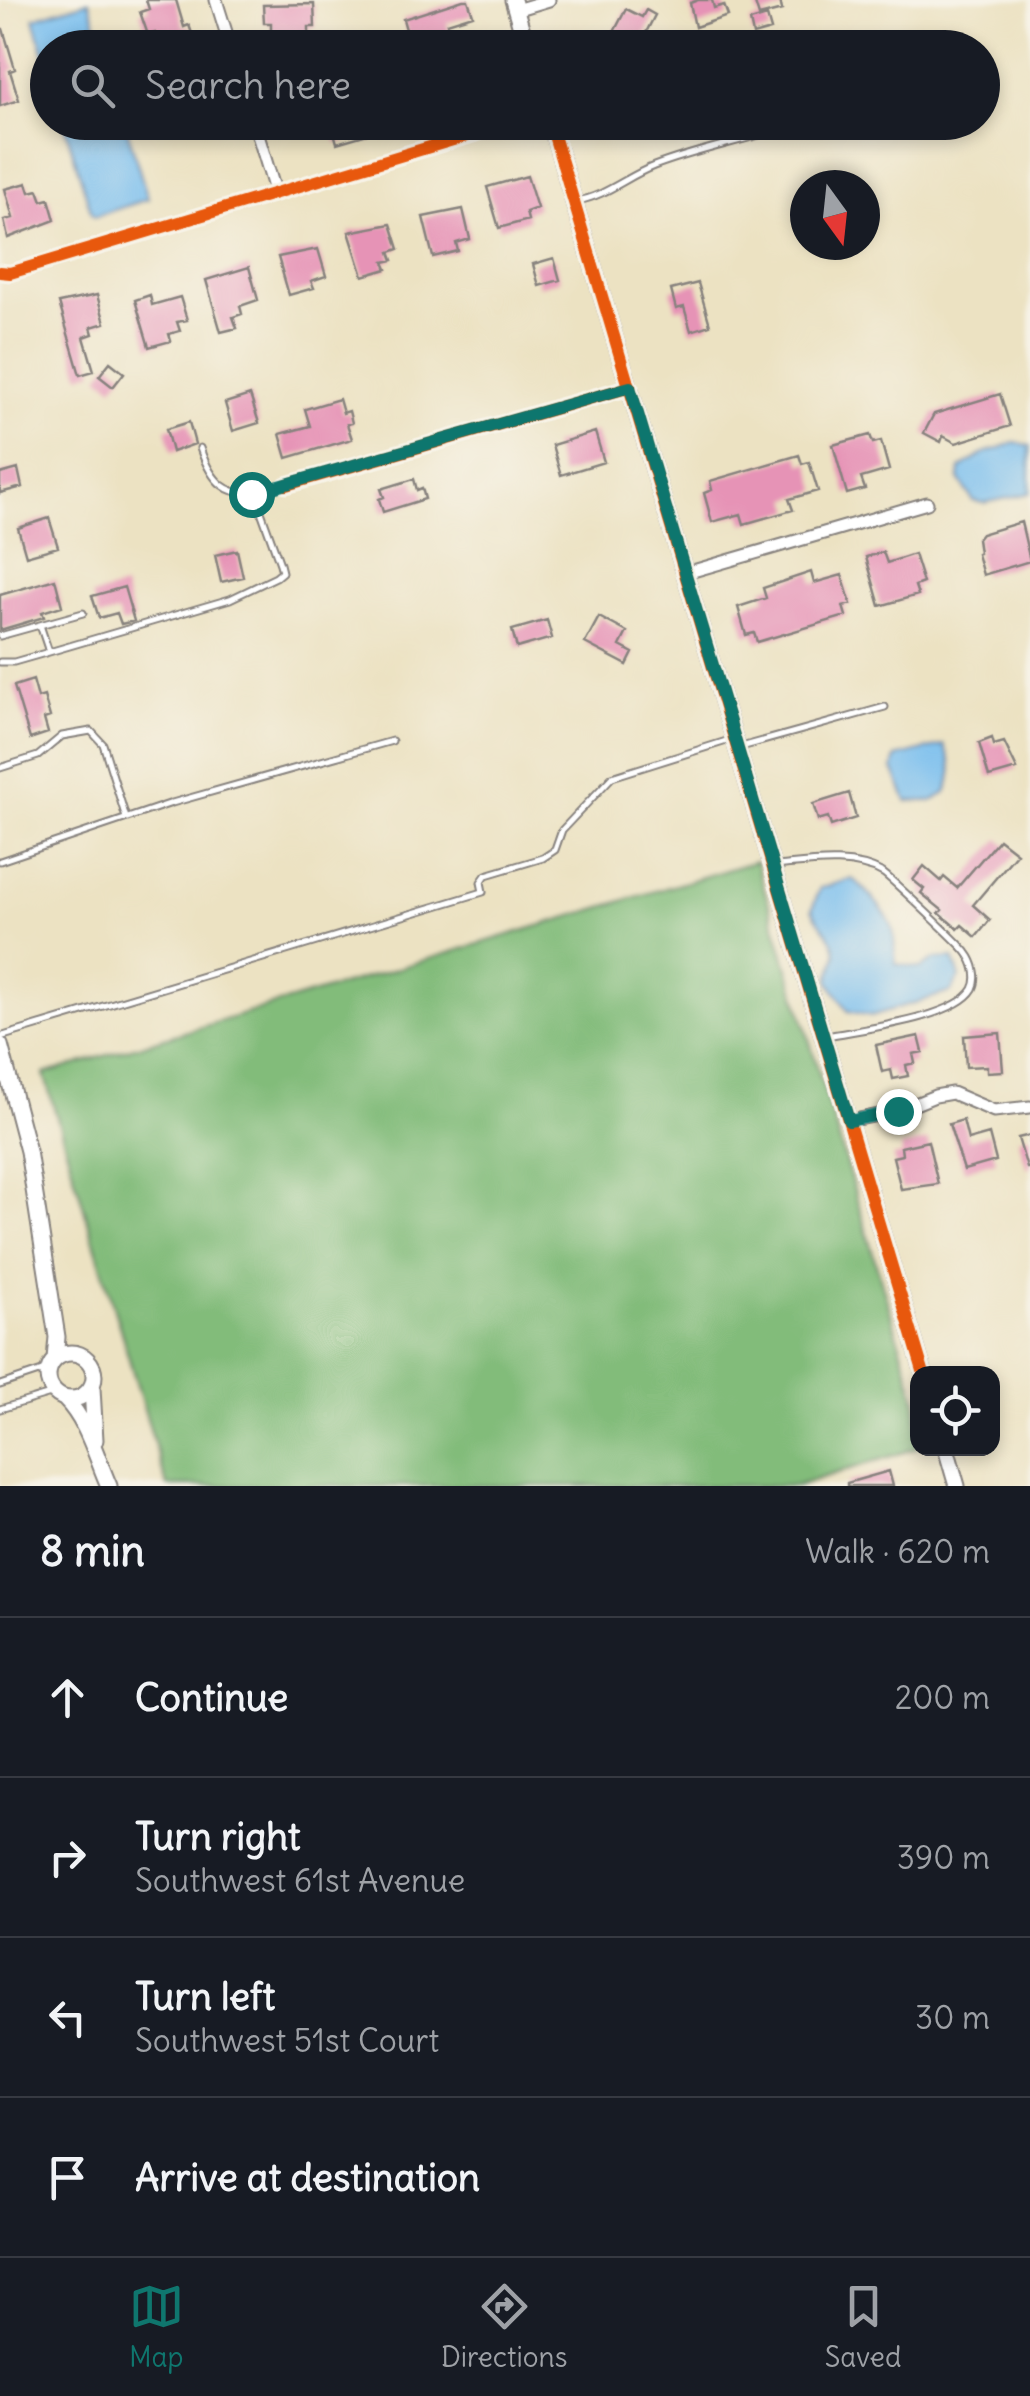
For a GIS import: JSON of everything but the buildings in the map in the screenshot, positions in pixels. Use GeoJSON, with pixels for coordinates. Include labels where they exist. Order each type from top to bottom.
{"type":"FeatureCollection","features":[{"type":"Feature","properties":{"kind":"street"},"geometry":{"type":"LineString","coordinates":[[216,0],[225,30]]}},
{"type":"Feature","properties":{"kind":"street"},"geometry":{"type":"LineString","coordinates":[[522,30],[514,5],[548,0]]}},
{"type":"Feature","properties":{"kind":"street"},"geometry":{"type":"LineString","coordinates":[[260,140],[276,194]]}},
{"type":"Feature","properties":{"kind":"street"},"geometry":{"type":"LineString","coordinates":[[0,272],[454,140]]}},
{"type":"Feature","properties":{"kind":"street"},"geometry":{"type":"LineString","coordinates":[[555,140],[922,1366]]}},
{"type":"Feature","properties":{"kind":"street"},"geometry":{"type":"LineString","coordinates":[[286,485],[630,387]]}},
{"type":"Feature","properties":{"kind":"street"},"geometry":{"type":"LineString","coordinates":[[686,573],[927,504]]}},
{"type":"Feature","properties":{"kind":"street"},"geometry":{"type":"LineString","coordinates":[[0,1041],[28,1151],[52,1300],[56,1337],[48,1382],[74,1407],[96,1449],[109,1486]]}},
{"type":"Feature","properties":{"kind":"street"},"geometry":{"type":"LineString","coordinates":[[849,1121],[952,1094],[994,1111],[1030,1107]]}},
{"type":"Feature","properties":{"kind":"street"},"geometry":{"type":"LineString","coordinates":[[52,1300],[80,1354],[92,1365],[95,1380],[85,1396],[60,1396]]}},
{"type":"Feature","properties":{"kind":"street"},"geometry":{"type":"LineString","coordinates":[[52,1364],[72,1352],[80,1354]]}},
{"type":"Feature","properties":{"kind":"street"},"geometry":{"type":"LineString","coordinates":[[92,1388],[96,1449]]}},
{"type":"Feature","properties":{"kind":"street"},"geometry":{"type":"LineString","coordinates":[[948,1456],[957,1486]]}},
{"type":"Feature","properties":{"kind":"lane"},"geometry":{"type":"LineString","coordinates":[[574,202],[598,197],[654,166],[742,140]]}},
{"type":"Feature","properties":{"kind":"lane"},"geometry":{"type":"LineString","coordinates":[[200,448],[204,461],[222,486],[234,494],[286,485]]}},
{"type":"Feature","properties":{"kind":"lane"},"geometry":{"type":"LineString","coordinates":[[0,662],[14,662],[230,599],[276,577],[282,572],[259,506],[266,491]]}},
{"type":"Feature","properties":{"kind":"lane"},"geometry":{"type":"LineString","coordinates":[[0,636],[82,612]]}},
{"type":"Feature","properties":{"kind":"lane"},"geometry":{"type":"LineString","coordinates":[[40,624],[49,652]]}},
{"type":"Feature","properties":{"kind":"lane"},"geometry":{"type":"LineString","coordinates":[[0,1041],[131,996],[483,892],[481,882],[486,875],[542,858],[555,850],[562,830],[612,777],[885,708]]}},
{"type":"Feature","properties":{"kind":"lane"},"geometry":{"type":"LineString","coordinates":[[0,768],[38,756],[62,736],[92,730],[103,744],[126,818]]}},
{"type":"Feature","properties":{"kind":"lane"},"geometry":{"type":"LineString","coordinates":[[0,861],[126,818],[392,741]]}},
{"type":"Feature","properties":{"kind":"lane"},"geometry":{"type":"LineString","coordinates":[[774,866],[836,861],[882,873],[967,951],[976,974],[974,988],[961,1001],[939,1010],[824,1036]]}},
{"type":"Feature","properties":{"kind":"lane"},"geometry":{"type":"LineString","coordinates":[[0,1385],[52,1364]]}},
{"type":"Feature","properties":{"kind":"lane"},"geometry":{"type":"LineString","coordinates":[[0,1409],[60,1396]]}},
{"type":"Feature","properties":{"kind":"green space"},"geometry":{"type":"Polygon","coordinates":[[[756,861],[910,1378],[910,1450],[796,1486],[167,1486],[44,1074],[756,861]]]}},
{"type":"Feature","properties":{"kind":"water"},"geometry":{"type":"Polygon","coordinates":[[[89,1],[98,30],[37,30],[34,18],[89,1]]]}},
{"type":"Feature","properties":{"kind":"water"},"geometry":{"type":"Polygon","coordinates":[[[69,140],[130,140],[148,199],[92,214],[69,140]]]}},
{"type":"Feature","properties":{"kind":"water"},"geometry":{"type":"Polygon","coordinates":[[[1014,443],[1030,445],[1030,493],[984,503],[973,501],[959,479],[960,469],[985,453],[1014,443]]]}},
{"type":"Feature","properties":{"kind":"water"},"geometry":{"type":"Polygon","coordinates":[[[944,745],[951,769],[946,793],[932,801],[907,801],[893,769],[896,757],[944,745]]]}},
{"type":"Feature","properties":{"kind":"water"},"geometry":{"type":"Polygon","coordinates":[[[852,879],[876,902],[891,924],[896,964],[921,968],[935,959],[953,958],[960,977],[951,992],[871,1016],[848,1011],[829,981],[836,955],[834,943],[812,909],[820,888],[852,879]]]}},
{"type":"Feature","properties":{"kind":"cycle path"},"geometry":{"type":"LineString","coordinates":[[0,272],[10,273],[453,140]]}},
{"type":"Feature","properties":{"kind":"cycle path"},"geometry":{"type":"LineString","coordinates":[[555,140],[922,1366]]}},
{"type":"Feature","properties":{"kind":"cycle path"},"geometry":{"type":"LineString","coordinates":[[286,485],[630,387]]}},
{"type":"Feature","properties":{"kind":"route"},"geometry":{"type":"LineString","coordinates":[[251,494],[630,387],[849,1121],[898,1111]]}}]}
